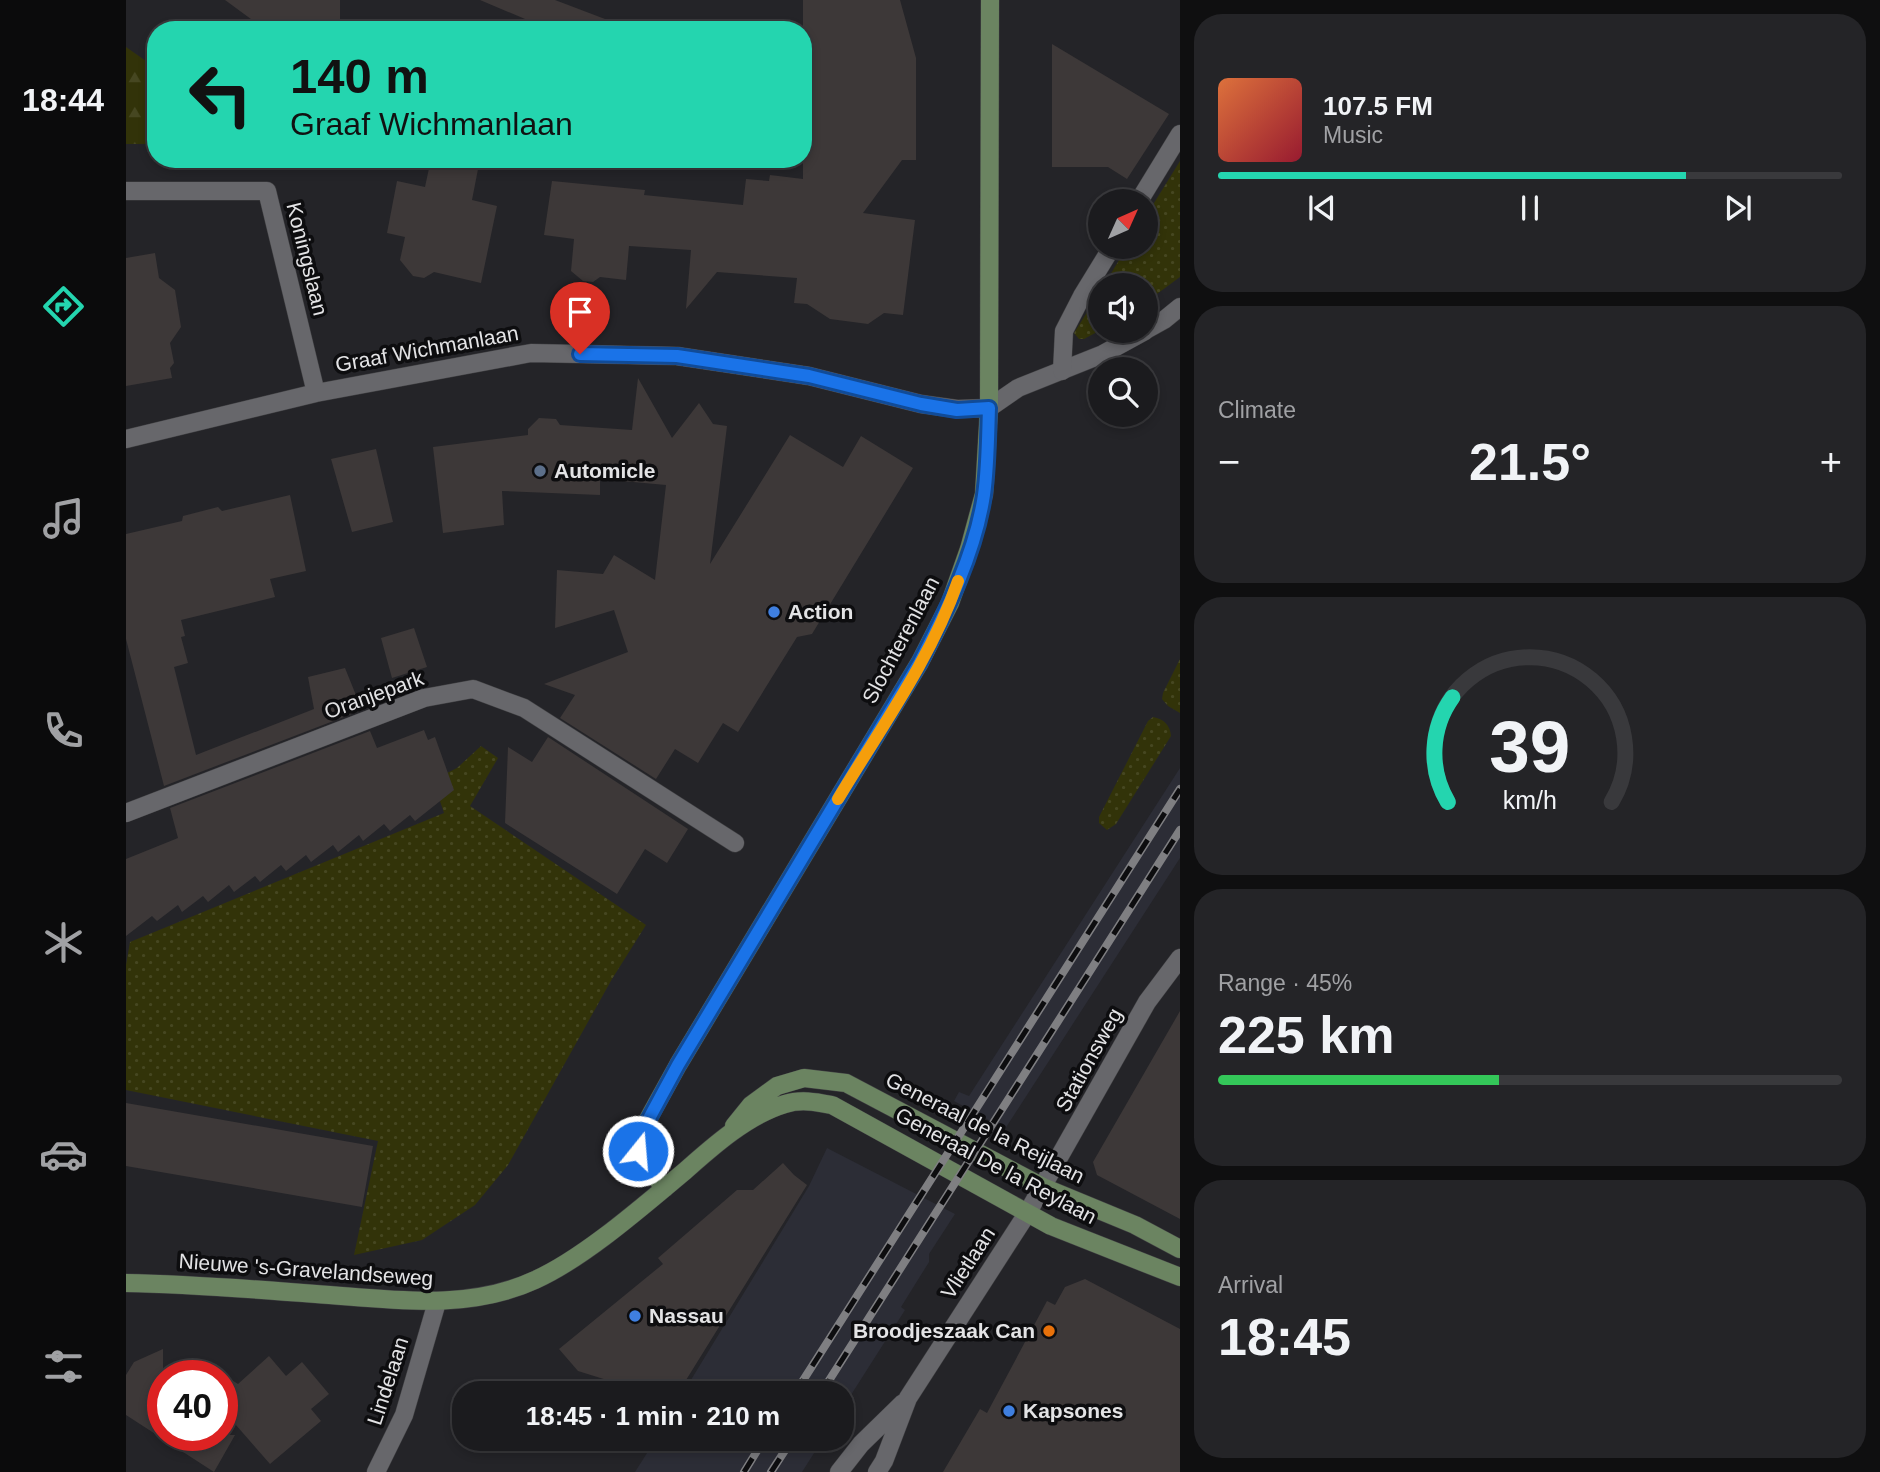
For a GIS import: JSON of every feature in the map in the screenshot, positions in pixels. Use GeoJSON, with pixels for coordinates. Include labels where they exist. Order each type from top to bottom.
{"type":"FeatureCollection","features":[{"type":"Feature","properties":{"kind":"street","name":"Slochterenlaan"},"geometry":{"type":"LineString","coordinates":[[664,1188],[644,1164],[638,1151],[639,1137],[678,1065],[920,662],[950,603],[969,549],[984,494],[989,408],[990,0]]}},
{"type":"Feature","properties":{"kind":"street"},"geometry":{"type":"LineString","coordinates":[[1146,189],[1180,134]]}},
{"type":"Feature","properties":{"kind":"street","name":"Koningslaan"},"geometry":{"type":"LineString","coordinates":[[126,191],[267,191],[316,393]]}},
{"type":"Feature","properties":{"kind":"street"},"geometry":{"type":"LineString","coordinates":[[1062,371],[1064,331],[1105,259]]}},
{"type":"Feature","properties":{"kind":"street"},"geometry":{"type":"LineString","coordinates":[[1158,323],[1180,307]]}},
{"type":"Feature","properties":{"kind":"street"},"geometry":{"type":"LineString","coordinates":[[989,408],[1018,388],[1103,354],[1123,343]]}},
{"type":"Feature","properties":{"kind":"street","name":"Graaf Wichmanlaan"},"geometry":{"type":"LineString","coordinates":[[126,439],[316,393],[531,353],[663,355],[809,376],[921,404],[957,410],[989,408]]}},
{"type":"Feature","properties":{"kind":"street","name":"Oranjepark"},"geometry":{"type":"LineString","coordinates":[[126,813],[425,698],[472,689],[524,708],[735,843]]}},
{"type":"Feature","properties":{"kind":"street","name":"Stationsweg"},"geometry":{"type":"LineString","coordinates":[[1043,1187],[1147,1002],[1180,958]]}},
{"type":"Feature","properties":{"kind":"street","name":"Nieuwe 's-Gravelandseweg"},"geometry":{"type":"LineString","coordinates":[[126,1283],[185,1284],[437,1303],[487,1295],[535,1280],[582,1252],[664,1188],[725,1136],[751,1105],[778,1086],[804,1078],[846,1083]]}},
{"type":"Feature","properties":{"kind":"street","name":"Generaal de la Reijlaan"},"geometry":{"type":"LineString","coordinates":[[846,1083],[1043,1187],[1135,1225],[1180,1249]]}},
{"type":"Feature","properties":{"kind":"street","name":"Nieuwe 's-Gravelandseweg"},"geometry":{"type":"LineString","coordinates":[[725,1136],[785,1104],[805,1100],[832,1105]]}},
{"type":"Feature","properties":{"kind":"street","name":"Generaal De la Reylaan"},"geometry":{"type":"LineString","coordinates":[[832,1105],[1051,1226],[1180,1277]]}},
{"type":"Feature","properties":{"kind":"street","name":"Vlietlaan"},"geometry":{"type":"LineString","coordinates":[[877,1472],[884,1461],[908,1398],[1043,1187]]}},
{"type":"Feature","properties":{"kind":"street","name":"Lindelaan"},"geometry":{"type":"LineString","coordinates":[[376,1472],[404,1415],[437,1303]]}},
{"type":"Feature","properties":{"kind":"street","name":"Vlietlaan"},"geometry":{"type":"LineString","coordinates":[[839,1472],[861,1444],[908,1398]]}},
{"type":"Feature","properties":{"kind":"shaded area"},"geometry":{"type":"Polygon","coordinates":[[[1180,768],[1180,858],[1005,1129],[954,1101],[959,1092],[969,1096],[1180,768]]]}},
{"type":"Feature","properties":{"kind":"shaded area"},"geometry":{"type":"Polygon","coordinates":[[[827,1148],[955,1214],[929,1254],[929,1262],[901,1307],[905,1310],[854,1390],[854,1381],[690,1381],[809,1186],[827,1148]]]}},
{"type":"Feature","properties":{"kind":"shaded area"},"geometry":{"type":"Polygon","coordinates":[[[648,1451],[815,1451],[802,1472],[635,1472],[648,1451]]]}},
{"type":"Feature","properties":{"kind":"green space"},"geometry":{"type":"Polygon","coordinates":[[[126,47],[147,62],[147,144],[126,144],[126,47]]]}},
{"type":"Feature","properties":{"kind":"green space"},"geometry":{"type":"Polygon","coordinates":[[[1180,161],[1180,277],[1158,293],[1158,273],[1111,273],[1120,259],[1158,259],[1158,197],[1180,161]]]}},
{"type":"Feature","properties":{"kind":"green space"},"geometry":{"type":"Polygon","coordinates":[[[1088,311],[1088,337],[1079,339],[1074,333],[1088,311]]]}},
{"type":"Feature","properties":{"kind":"green space"},"geometry":{"type":"Polygon","coordinates":[[[1180,659],[1180,713],[1162,699],[1180,659]]]}},
{"type":"Feature","properties":{"kind":"green space"},"geometry":{"type":"Polygon","coordinates":[[[1153,717],[1166,723],[1171,736],[1116,824],[1107,830],[1099,823],[1099,817],[1148,721],[1153,717]]]}},
{"type":"Feature","properties":{"kind":"green space"},"geometry":{"type":"Polygon","coordinates":[[[481,746],[498,758],[470,806],[646,925],[612,979],[508,1165],[475,1205],[422,1240],[354,1255],[378,1141],[126,1090],[126,965],[130,942],[444,813],[433,780],[457,768],[481,746]]]}},
{"type":"Feature","properties":{"kind":"building"},"geometry":{"type":"Polygon","coordinates":[[[225,0],[340,0],[340,21],[254,21],[225,0]]]}},
{"type":"Feature","properties":{"kind":"building"},"geometry":{"type":"Polygon","coordinates":[[[480,0],[555,0],[610,21],[530,21],[480,0]]]}},
{"type":"Feature","properties":{"kind":"building"},"geometry":{"type":"Polygon","coordinates":[[[803,0],[900,0],[916,58],[916,160],[902,160],[863,213],[915,220],[903,315],[884,313],[868,324],[830,319],[807,304],[794,303],[797,278],[717,272],[686,309],[691,250],[629,246],[626,280],[600,277],[593,282],[583,281],[571,271],[574,239],[544,235],[552,181],[645,190],[644,195],[743,205],[746,179],[769,181],[770,175],[803,179],[803,168],[812,168],[812,21],[803,21],[803,0]]]}},
{"type":"Feature","properties":{"kind":"building"},"geometry":{"type":"Polygon","coordinates":[[[1052,44],[1169,114],[1127,179],[1108,167],[1052,167],[1052,44]]]}},
{"type":"Feature","properties":{"kind":"building"},"geometry":{"type":"Polygon","coordinates":[[[429,168],[478,168],[472,200],[497,206],[481,283],[434,272],[424,278],[413,276],[400,260],[405,237],[387,233],[397,181],[425,187],[429,168]]]}},
{"type":"Feature","properties":{"kind":"building"},"geometry":{"type":"Polygon","coordinates":[[[155,253],[159,278],[175,290],[181,327],[170,343],[174,363],[170,368],[172,378],[126,386],[126,258],[155,253]]]}},
{"type":"Feature","properties":{"kind":"building"},"geometry":{"type":"Polygon","coordinates":[[[638,378],[672,438],[699,403],[713,424],[727,426],[710,564],[790,435],[843,467],[861,436],[913,468],[812,634],[797,637],[738,732],[723,723],[698,763],[675,749],[656,779],[560,718],[575,695],[544,684],[628,652],[614,610],[555,628],[557,570],[603,574],[614,555],[655,580],[666,485],[600,479],[600,495],[502,491],[504,525],[443,533],[433,447],[528,435],[528,429],[539,418],[556,419],[560,425],[632,430],[638,378]]]}},
{"type":"Feature","properties":{"kind":"building"},"geometry":{"type":"Polygon","coordinates":[[[376,449],[393,522],[352,532],[331,459],[376,449]]]}},
{"type":"Feature","properties":{"kind":"building"},"geometry":{"type":"Polygon","coordinates":[[[290,495],[306,571],[270,579],[275,597],[181,620],[185,636],[181,637],[188,663],[174,667],[196,755],[314,709],[308,677],[345,668],[362,710],[164,786],[126,639],[126,534],[182,521],[183,516],[218,507],[222,511],[290,495]]]}},
{"type":"Feature","properties":{"kind":"building"},"geometry":{"type":"Polygon","coordinates":[[[414,628],[427,667],[392,678],[381,638],[414,628]]]}},
{"type":"Feature","properties":{"kind":"building"},"geometry":{"type":"Polygon","coordinates":[[[424,730],[428,740],[435,737],[454,790],[415,821],[410,815],[390,831],[384,824],[363,841],[359,835],[338,852],[333,845],[311,862],[306,855],[286,871],[281,865],[260,882],[255,876],[234,892],[229,885],[208,902],[203,896],[182,912],[178,905],[157,921],[152,916],[126,936],[126,859],[178,838],[170,808],[370,731],[377,748],[424,730]]]}},
{"type":"Feature","properties":{"kind":"building"},"geometry":{"type":"Polygon","coordinates":[[[548,737],[688,829],[667,863],[645,849],[617,894],[505,823],[508,747],[532,762],[548,737]]]}},
{"type":"Feature","properties":{"kind":"building"},"geometry":{"type":"Polygon","coordinates":[[[1180,1011],[1180,1219],[1097,1175],[1093,1162],[1180,1011]]]}},
{"type":"Feature","properties":{"kind":"building"},"geometry":{"type":"Polygon","coordinates":[[[126,1103],[373,1146],[362,1207],[126,1166],[126,1103]]]}},
{"type":"Feature","properties":{"kind":"building"},"geometry":{"type":"Polygon","coordinates":[[[783,1163],[807,1185],[685,1381],[610,1381],[578,1371],[559,1349],[663,1264],[658,1258],[737,1190],[753,1190],[783,1163]]]}},
{"type":"Feature","properties":{"kind":"building"},"geometry":{"type":"Polygon","coordinates":[[[1085,1279],[1180,1329],[1180,1472],[943,1472],[980,1409],[987,1413],[1047,1301],[1055,1305],[1065,1287],[1085,1279]]]}},
{"type":"Feature","properties":{"kind":"building"},"geometry":{"type":"Polygon","coordinates":[[[163,1349],[163,1360],[147,1360],[147,1429],[126,1415],[126,1375],[134,1362],[163,1349]]]}},
{"type":"Feature","properties":{"kind":"building"},"geometry":{"type":"Polygon","coordinates":[[[269,1356],[286,1376],[302,1362],[329,1394],[311,1409],[321,1421],[270,1464],[238,1427],[238,1384],[269,1356]]]}},
{"type":"Feature","properties":{"kind":"building"},"geometry":{"type":"Polygon","coordinates":[[[182,1451],[226,1451],[214,1472],[182,1451]]]}},
{"type":"Feature","properties":{"kind":"railway"},"geometry":{"type":"LineString","coordinates":[[803,1381],[1180,789]]}},
{"type":"Feature","properties":{"kind":"railway"},"geometry":{"type":"LineString","coordinates":[[829,1381],[1180,830]]}},
{"type":"Feature","properties":{"kind":"railway"},"geometry":{"type":"LineString","coordinates":[[744,1472],[757,1451]]}},
{"type":"Feature","properties":{"kind":"railway"},"geometry":{"type":"LineString","coordinates":[[771,1472],[785,1451]]}},
{"type":"Feature","properties":{"kind":"slow traffic"},"geometry":{"type":"LineString","coordinates":[[838,799],[920,662],[950,603],[958,581]]}},
{"type":"Feature","properties":{"kind":"place","name":"Automicle"},"geometry":{"type":"Point","coordinates":[540,471]}},
{"type":"Feature","properties":{"kind":"place","name":"Action"},"geometry":{"type":"Point","coordinates":[774,612]}},
{"type":"Feature","properties":{"kind":"place","name":"Nassau"},"geometry":{"type":"Point","coordinates":[635,1316]}},
{"type":"Feature","properties":{"kind":"place","name":"Broodjeszaak Can"},"geometry":{"type":"Point","coordinates":[1049,1331]}},
{"type":"Feature","properties":{"kind":"place","name":"Kapsones"},"geometry":{"type":"Point","coordinates":[1009,1411]}},
{"type":"Feature","properties":{"kind":"route"},"geometry":{"type":"LineString","coordinates":[[580,354],[677,356],[809,376],[921,404],[957,410],[989,408],[984,494],[950,603],[920,662],[678,1065],[639,1137],[638,1151]]}}]}
